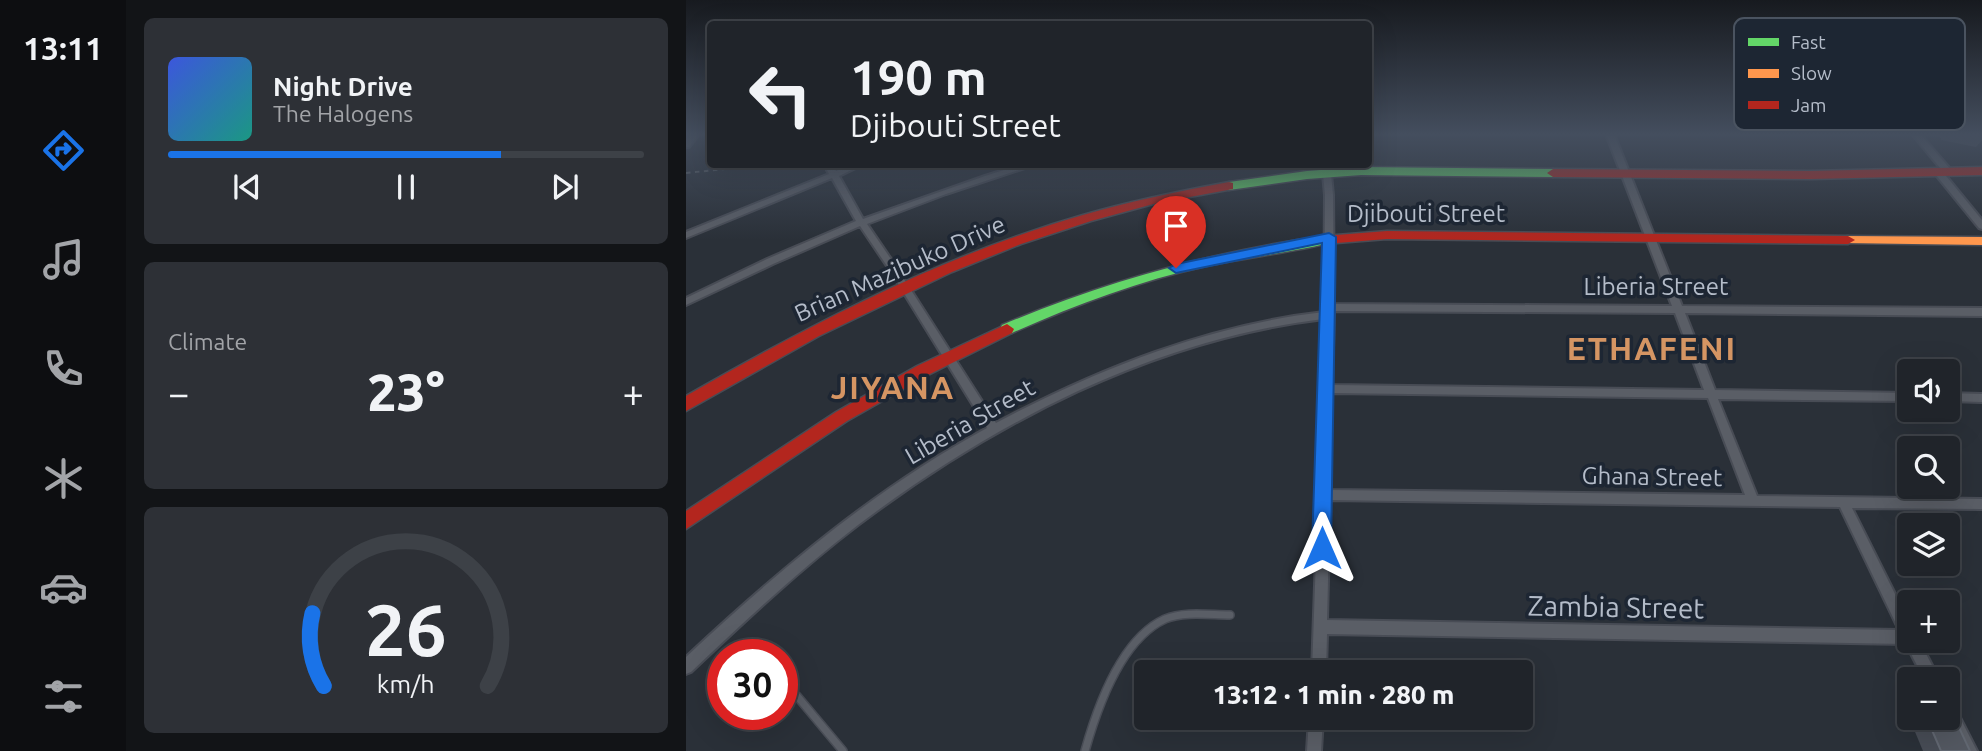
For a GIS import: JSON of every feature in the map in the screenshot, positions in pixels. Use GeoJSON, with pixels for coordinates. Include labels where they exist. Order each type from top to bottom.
{"type":"FeatureCollection","features":[{"type":"Feature","properties":{"kind":"street"},"geometry":{"type":"LineString","coordinates":[[831,169],[861,222],[993,428]]}},
{"type":"Feature","properties":{"kind":"street"},"geometry":{"type":"LineString","coordinates":[[686,235],[831,169]]}},
{"type":"Feature","properties":{"kind":"street"},"geometry":{"type":"LineString","coordinates":[[686,302],[781,256],[861,222],[1017,169]]}},
{"type":"Feature","properties":{"kind":"street"},"geometry":{"type":"LineString","coordinates":[[1320,660],[1329,311],[1326,169]]}},
{"type":"Feature","properties":{"kind":"street","name":"Brian Mazibuko Drive"},"geometry":{"type":"LineString","coordinates":[[686,404],[797,338],[904,286],[1001,246],[1114,212],[1240,184],[1326,169]]}},
{"type":"Feature","properties":{"kind":"street","name":"Brian Mazibuko Drive"},"geometry":{"type":"LineString","coordinates":[[1330,169],[1626,173],[1982,172]]}},
{"type":"Feature","properties":{"kind":"street"},"geometry":{"type":"LineString","coordinates":[[1624,169],[1752,499]]}},
{"type":"Feature","properties":{"kind":"street"},"geometry":{"type":"LineString","coordinates":[[1941,169],[1982,226]]}},
{"type":"Feature","properties":{"kind":"street","name":"Djibouti Street"},"geometry":{"type":"LineString","coordinates":[[686,521],[821,426],[948,354],[1035,315],[1122,283],[1193,264],[1329,237],[1406,235],[1982,241]]}},
{"type":"Feature","properties":{"kind":"street","name":"Liberia Street"},"geometry":{"type":"LineString","coordinates":[[686,667],[769,590],[856,519],[993,428],[1055,397],[1158,355],[1259,326],[1329,311],[1679,308],[1982,312]]}},
{"type":"Feature","properties":{"kind":"street"},"geometry":{"type":"LineString","coordinates":[[1325,389],[1897,397]]}},
{"type":"Feature","properties":{"kind":"street"},"geometry":{"type":"LineString","coordinates":[[1960,397],[1982,398]]}},
{"type":"Feature","properties":{"kind":"street","name":"Ghana Street"},"geometry":{"type":"LineString","coordinates":[[1322,495],[1982,504]]}},
{"type":"Feature","properties":{"kind":"street"},"geometry":{"type":"LineString","coordinates":[[1844,503],[1897,611]]}},
{"type":"Feature","properties":{"kind":"street","name":"Zambia Street"},"geometry":{"type":"LineString","coordinates":[[1321,627],[1897,638]]}},
{"type":"Feature","properties":{"kind":"street"},"geometry":{"type":"LineString","coordinates":[[1314,751],[1315,730]]}},
{"type":"Feature","properties":{"kind":"street"},"geometry":{"type":"LineString","coordinates":[[1959,730],[1970,751]]}},
{"type":"Feature","properties":{"kind":"lane"},"geometry":{"type":"LineString","coordinates":[[1085,751],[1093,721],[1110,686],[1135,645],[1149,631],[1166,618],[1230,615]]}},
{"type":"Feature","properties":{"kind":"lane"},"geometry":{"type":"LineString","coordinates":[[798,697],[844,751]]}},
{"type":"Feature","properties":{"kind":"path"},"geometry":{"type":"LineString","coordinates":[[686,173],[725,169]]}},
{"type":"Feature","properties":{"kind":"building"},"geometry":{"type":"Polygon","coordinates":[[[1932,730],[1960,730],[1970,751],[1941,751],[1932,730]]]}},
{"type":"Feature","properties":{"kind":"traffic: fast"},"geometry":{"type":"LineString","coordinates":[[1229,186],[1307,175],[1361,171],[1553,173]]}},
{"type":"Feature","properties":{"kind":"traffic: fast"},"geometry":{"type":"LineString","coordinates":[[1007,329],[1084,298],[1162,272],[1243,253],[1324,240]]}},
{"type":"Feature","properties":{"kind":"traffic: slow"},"geometry":{"type":"LineString","coordinates":[[1848,240],[1982,241]]}},
{"type":"Feature","properties":{"kind":"traffic: jam"},"geometry":{"type":"LineString","coordinates":[[1553,173],[1810,175],[1982,171]]}},
{"type":"Feature","properties":{"kind":"traffic: jam"},"geometry":{"type":"LineString","coordinates":[[686,404],[814,332],[947,268],[1086,218],[1157,199],[1229,186]]}},
{"type":"Feature","properties":{"kind":"traffic: jam"},"geometry":{"type":"LineString","coordinates":[[1324,240],[1387,235],[1848,240]]}},
{"type":"Feature","properties":{"kind":"traffic: jam"},"geometry":{"type":"LineString","coordinates":[[686,521],[802,441],[882,393],[1007,329]]}},
{"type":"Feature","properties":{"kind":"district","name":"ETHAFENI"},"geometry":{"type":"Point","coordinates":[1652,349]}},
{"type":"Feature","properties":{"kind":"district","name":"JIYANA"},"geometry":{"type":"Point","coordinates":[893,388]}},
{"type":"Feature","properties":{"kind":"route"},"geometry":{"type":"LineString","coordinates":[[1176,268],[1329,237],[1322,548]]}}]}
